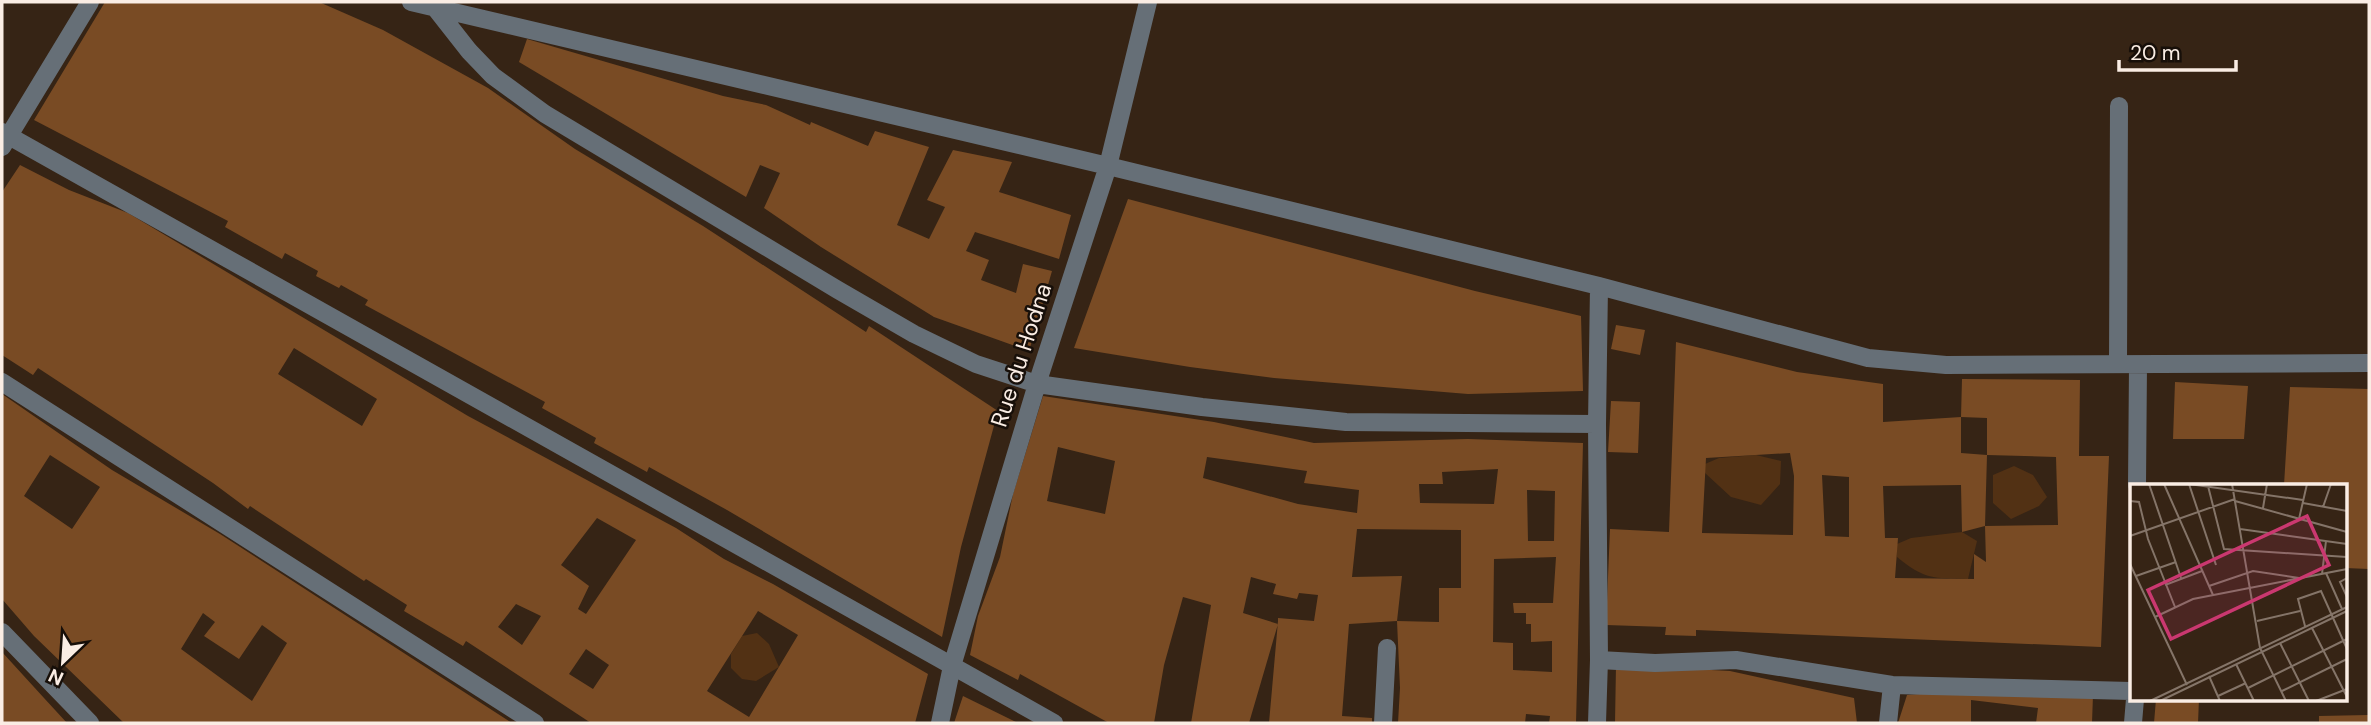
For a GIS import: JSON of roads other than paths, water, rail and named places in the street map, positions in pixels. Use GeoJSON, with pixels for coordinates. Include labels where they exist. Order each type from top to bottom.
{"type":"FeatureCollection","features":[{"type":"Feature","properties":{"kind":"street"},"geometry":{"type":"LineString","coordinates":[[90,2],[4,138],[1054,723]]}},
{"type":"Feature","properties":{"kind":"street"},"geometry":{"type":"LineString","coordinates":[[411,2],[1108,166],[1600,286],[1868,358],[1946,365],[2369,363]]}},
{"type":"Feature","properties":{"kind":"street","name":"Rue du Hodna"},"geometry":{"type":"LineString","coordinates":[[940,723],[952,666],[1037,384],[1108,166],[1147,2]]}},
{"type":"Feature","properties":{"kind":"street"},"geometry":{"type":"LineString","coordinates":[[436,9],[469,51],[494,76],[545,114],[914,334],[976,364],[1037,384],[1202,407],[1346,422],[1597,424]]}},
{"type":"Feature","properties":{"kind":"street"},"geometry":{"type":"LineString","coordinates":[[2118,364],[2119,106]]}},
{"type":"Feature","properties":{"kind":"street"},"geometry":{"type":"LineString","coordinates":[[1597,723],[1600,286]]}},
{"type":"Feature","properties":{"kind":"street"},"geometry":{"type":"LineString","coordinates":[[2137,484],[2138,365]]}},
{"type":"Feature","properties":{"kind":"street"},"geometry":{"type":"LineString","coordinates":[[2,382],[535,723]]}},
{"type":"Feature","properties":{"kind":"street"},"geometry":{"type":"LineString","coordinates":[[2,632],[90,723]]}},
{"type":"Feature","properties":{"kind":"street"},"geometry":{"type":"LineString","coordinates":[[1383,723],[1387,648]]}},
{"type":"Feature","properties":{"kind":"street"},"geometry":{"type":"LineString","coordinates":[[1599,660],[1655,663],[1736,660],[1892,685],[2130,691]]}},
{"type":"Feature","properties":{"kind":"street"},"geometry":{"type":"LineString","coordinates":[[1888,723],[1892,685]]}},
{"type":"Feature","properties":{"kind":"street"},"geometry":{"type":"LineString","coordinates":[[2133,723],[2135,700]]}}]}
